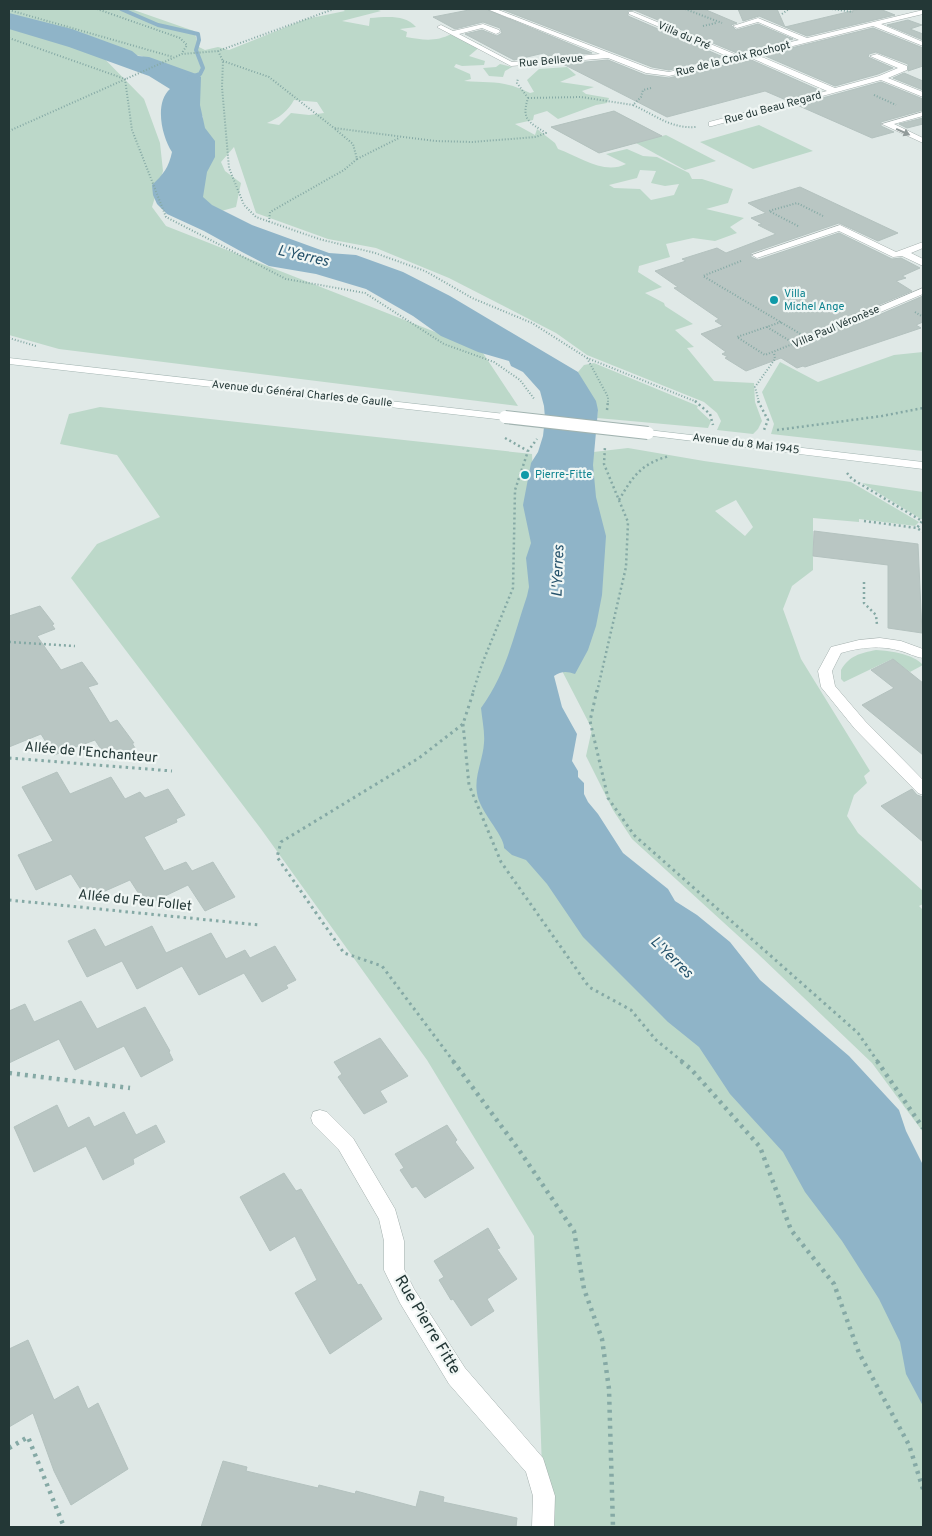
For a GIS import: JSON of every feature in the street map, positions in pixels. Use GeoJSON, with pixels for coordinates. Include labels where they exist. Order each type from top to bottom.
{"type":"FeatureCollection","features":[{"type":"Feature","properties":{"kind":"street","name":"Rue de la Croix Rochopt"},"geometry":{"type":"LineString","coordinates":[[490,9],[649,71],[664,74],[683,72],[923,12]]}},
{"type":"Feature","properties":{"kind":"street","name":"Villa du Pré"},"geometry":{"type":"LineString","coordinates":[[631,13],[738,58]]}},
{"type":"Feature","properties":{"kind":"street"},"geometry":{"type":"LineString","coordinates":[[737,26],[758,20],[808,40]]}},
{"type":"Feature","properties":{"kind":"street"},"geometry":{"type":"LineString","coordinates":[[874,24],[923,44]]}},
{"type":"Feature","properties":{"kind":"street"},"geometry":{"type":"LineString","coordinates":[[452,33],[484,26],[496,32]]}},
{"type":"Feature","properties":{"kind":"street","name":"Rue Bellevue"},"geometry":{"type":"LineString","coordinates":[[442,27],[510,64],[610,56]]}},
{"type":"Feature","properties":{"kind":"street","name":"Rue du Beau Regard"},"geometry":{"type":"LineString","coordinates":[[751,55],[834,91]]}},
{"type":"Feature","properties":{"kind":"street","name":"Rue du Beau Regard"},"geometry":{"type":"LineString","coordinates":[[712,124],[882,78],[904,68],[874,56]]}},
{"type":"Feature","properties":{"kind":"street"},"geometry":{"type":"LineString","coordinates":[[882,78],[923,95]]}},
{"type":"Feature","properties":{"kind":"street"},"geometry":{"type":"LineString","coordinates":[[923,114],[886,124],[923,141]]}},
{"type":"Feature","properties":{"kind":"street"},"geometry":{"type":"LineString","coordinates":[[757,255],[840,228],[923,263]]}},
{"type":"Feature","properties":{"kind":"street"},"geometry":{"type":"LineString","coordinates":[[900,254],[923,246]]}},
{"type":"Feature","properties":{"kind":"street","name":"Villa Paul Véronèse"},"geometry":{"type":"LineString","coordinates":[[852,320],[923,290]]}},
{"type":"Feature","properties":{"kind":"street","name":"Avenue du Général Charles de Gaulle"},"geometry":{"type":"LineString","coordinates":[[9,359],[570,425]]}},
{"type":"Feature","properties":{"kind":"street","name":"Avenue du 8 Mai 1945"},"geometry":{"type":"LineString","coordinates":[[570,425],[923,466]]}},
{"type":"Feature","properties":{"kind":"street"},"geometry":{"type":"LineString","coordinates":[[923,654],[903,645],[877,641],[857,643],[836,650],[825,671],[828,687],[860,725],[923,789]]}},
{"type":"Feature","properties":{"kind":"street","name":"Rue Pierre Fitte"},"geometry":{"type":"LineString","coordinates":[[320,1118],[346,1144],[388,1216],[394,1241],[394,1270],[407,1296],[457,1376],[535,1466],[544,1496],[543,1527]]}},
{"type":"Feature","properties":{"kind":"path"},"geometry":{"type":"LineString","coordinates":[[97,9],[180,38],[187,45],[182,54]]}},
{"type":"Feature","properties":{"kind":"path"},"geometry":{"type":"LineString","coordinates":[[9,131],[174,57],[182,54],[218,51],[334,9]]}},
{"type":"Feature","properties":{"kind":"path"},"geometry":{"type":"LineString","coordinates":[[685,9],[716,23],[737,26]]}},
{"type":"Feature","properties":{"kind":"path"},"geometry":{"type":"LineString","coordinates":[[9,10],[174,57]]}},
{"type":"Feature","properties":{"kind":"path"},"geometry":{"type":"LineString","coordinates":[[9,38],[48,50],[125,79]]}},
{"type":"Feature","properties":{"kind":"path"},"geometry":{"type":"LineString","coordinates":[[218,51],[223,60],[222,87],[229,168],[244,205],[256,217],[319,239],[375,253],[425,271],[472,298],[532,323],[587,358],[695,400],[709,412],[713,421],[712,427]]}},
{"type":"Feature","properties":{"kind":"path"},"geometry":{"type":"LineString","coordinates":[[223,60],[269,77],[293,94],[353,144],[357,159]]}},
{"type":"Feature","properties":{"kind":"path"},"geometry":{"type":"LineString","coordinates":[[510,64],[521,70],[517,83],[528,98]]}},
{"type":"Feature","properties":{"kind":"path"},"geometry":{"type":"LineString","coordinates":[[633,105],[641,97],[643,90],[672,82],[664,74]]}},
{"type":"Feature","properties":{"kind":"path"},"geometry":{"type":"LineString","coordinates":[[125,79],[132,130],[166,217],[286,278],[366,293],[444,344],[494,362],[520,380],[535,401]]}},
{"type":"Feature","properties":{"kind":"path"},"geometry":{"type":"LineString","coordinates":[[528,98],[560,95],[595,98],[633,105],[682,130],[712,124]]}},
{"type":"Feature","properties":{"kind":"path"},"geometry":{"type":"LineString","coordinates":[[872,95],[898,106]]}},
{"type":"Feature","properties":{"kind":"path"},"geometry":{"type":"LineString","coordinates":[[334,128],[399,138],[472,142],[536,137],[546,133],[528,121],[524,110],[528,98]]}},
{"type":"Feature","properties":{"kind":"path"},"geometry":{"type":"LineString","coordinates":[[269,222],[270,212],[344,170],[357,159],[399,138]]}},
{"type":"Feature","properties":{"kind":"path"},"geometry":{"type":"LineString","coordinates":[[816,235],[769,211],[797,203],[842,226],[840,228]]}},
{"type":"Feature","properties":{"kind":"path"},"geometry":{"type":"LineString","coordinates":[[757,255],[703,276],[809,339]]}},
{"type":"Feature","properties":{"kind":"path","name":"Villa Paul Véronèse"},"geometry":{"type":"LineString","coordinates":[[774,353],[852,320]]}},
{"type":"Feature","properties":{"kind":"path"},"geometry":{"type":"LineString","coordinates":[[764,432],[768,420],[759,404],[755,387],[775,359],[774,353],[765,356],[737,337],[781,322]]}},
{"type":"Feature","properties":{"kind":"path"},"geometry":{"type":"LineString","coordinates":[[767,327],[796,344]]}},
{"type":"Feature","properties":{"kind":"path"},"geometry":{"type":"LineString","coordinates":[[587,358],[608,398],[607,416]]}},
{"type":"Feature","properties":{"kind":"path"},"geometry":{"type":"LineString","coordinates":[[759,434],[923,408]]}},
{"type":"Feature","properties":{"kind":"path"},"geometry":{"type":"LineString","coordinates":[[538,431],[538,439],[528,451],[515,490],[513,588],[482,664],[463,724],[469,785],[501,862],[590,987],[631,1010],[656,1040],[691,1069],[760,1147],[791,1230],[834,1284],[859,1353],[909,1445],[923,1489]]}},
{"type":"Feature","properties":{"kind":"path"},"geometry":{"type":"LineString","coordinates":[[498,434],[528,451]]}},
{"type":"Feature","properties":{"kind":"path"},"geometry":{"type":"LineString","coordinates":[[605,445],[604,464],[628,522],[626,567],[590,720],[608,798],[634,835],[858,1033],[923,1128]]}},
{"type":"Feature","properties":{"kind":"path"},"geometry":{"type":"LineString","coordinates":[[619,500],[641,468],[652,460],[669,456]]}},
{"type":"Feature","properties":{"kind":"path"},"geometry":{"type":"LineString","coordinates":[[843,469],[852,479],[923,522],[917,528]]}},
{"type":"Feature","properties":{"kind":"path"},"geometry":{"type":"LineString","coordinates":[[864,521],[917,528],[923,532]]}},
{"type":"Feature","properties":{"kind":"path"},"geometry":{"type":"LineString","coordinates":[[864,582],[864,603],[876,615],[877,641]]}},
{"type":"Feature","properties":{"kind":"path"},"geometry":{"type":"LineString","coordinates":[[9,642],[75,646]]}},
{"type":"Feature","properties":{"kind":"path"},"geometry":{"type":"LineString","coordinates":[[463,724],[419,758],[282,842],[277,857],[344,953],[382,966],[519,1150],[574,1231],[584,1289],[602,1339],[609,1389],[613,1527]]}},
{"type":"Feature","properties":{"kind":"path","name":"Allée de l'Enchanteur"},"geometry":{"type":"LineString","coordinates":[[9,758],[172,772]]}},
{"type":"Feature","properties":{"kind":"path","name":"Allée du Feu Follet"},"geometry":{"type":"LineString","coordinates":[[9,900],[259,925]]}},
{"type":"Feature","properties":{"kind":"path"},"geometry":{"type":"LineString","coordinates":[[9,1073],[130,1088]]}},
{"type":"Feature","properties":{"kind":"path"},"geometry":{"type":"LineString","coordinates":[[9,1448],[28,1437],[64,1527]]}},
{"type":"Feature","properties":{"kind":"green space"},"geometry":{"type":"Polygon","coordinates":[[[9,9],[131,9],[194,31],[199,47],[205,50],[218,47],[229,50],[306,19],[345,11],[342,9],[375,9],[381,11],[342,21],[369,26],[370,18],[401,18],[416,27],[400,29],[407,32],[406,37],[429,40],[451,34],[482,45],[469,56],[485,61],[484,65],[462,66],[456,64],[454,67],[470,74],[471,79],[464,81],[505,84],[530,93],[534,92],[527,80],[539,69],[567,67],[576,75],[560,82],[594,87],[582,91],[586,94],[609,98],[607,103],[596,105],[558,119],[547,111],[534,115],[533,120],[515,124],[535,135],[537,129],[555,143],[558,149],[592,164],[618,167],[626,164],[606,154],[627,149],[643,156],[657,157],[689,173],[692,179],[702,179],[733,189],[728,203],[706,209],[744,218],[730,227],[737,233],[715,241],[693,238],[666,244],[670,257],[639,266],[638,272],[662,287],[645,293],[664,303],[665,306],[693,324],[675,330],[694,347],[687,348],[714,381],[754,383],[755,402],[762,421],[758,429],[753,434],[717,430],[721,421],[717,413],[704,402],[587,355],[556,333],[449,278],[376,248],[328,239],[256,213],[234,147],[221,162],[225,171],[241,183],[236,207],[214,213],[199,199],[197,136],[203,117],[190,97],[142,56],[119,54],[9,17],[9,9]],[[294,100],[283,114],[267,123],[279,125],[291,113],[309,115],[324,113],[317,102],[294,100]],[[640,170],[637,178],[609,185],[614,188],[640,189],[651,200],[674,195],[679,184],[665,186],[651,183],[656,171],[640,170]]]}},
{"type":"Feature","properties":{"kind":"green space"},"geometry":{"type":"Polygon","coordinates":[[[9,22],[89,43],[144,99],[160,143],[163,171],[152,207],[166,226],[481,350],[518,406],[59,349],[9,335],[9,22]]]}},
{"type":"Feature","properties":{"kind":"green space"},"geometry":{"type":"Polygon","coordinates":[[[500,64],[512,67],[505,71],[503,77],[489,76],[483,68],[496,67],[500,64]]]}},
{"type":"Feature","properties":{"kind":"green space"},"geometry":{"type":"Polygon","coordinates":[[[614,111],[716,161],[685,170],[636,143],[599,153],[551,127],[614,111]]]}},
{"type":"Feature","properties":{"kind":"green space"},"geometry":{"type":"Polygon","coordinates":[[[759,125],[813,151],[753,169],[700,142],[759,125]]]}},
{"type":"Feature","properties":{"kind":"green space"},"geometry":{"type":"Polygon","coordinates":[[[923,352],[923,451],[771,434],[774,424],[762,392],[780,362],[818,382],[894,355],[923,352]]]}},
{"type":"Feature","properties":{"kind":"green space"},"geometry":{"type":"Polygon","coordinates":[[[594,363],[698,406],[697,408],[711,421],[708,428],[597,418],[598,410],[578,372],[584,365],[594,363]]]}},
{"type":"Feature","properties":{"kind":"green space"},"geometry":{"type":"Polygon","coordinates":[[[100,407],[532,454],[535,508],[534,613],[499,724],[788,1127],[923,1345],[923,1527],[544,1527],[534,1236],[427,1060],[261,829],[71,578],[97,544],[160,517],[117,455],[60,444],[69,414],[100,407]]]}},
{"type":"Feature","properties":{"kind":"green space"},"geometry":{"type":"Polygon","coordinates":[[[628,448],[851,482],[919,522],[915,526],[859,519],[859,522],[813,518],[813,570],[792,586],[783,609],[801,659],[870,771],[864,776],[867,783],[854,795],[847,816],[858,833],[923,891],[923,904],[919,906],[923,910],[923,1132],[872,1063],[757,953],[632,839],[613,810],[586,756],[592,729],[558,663],[585,453],[628,448]],[[736,500],[715,511],[745,536],[753,527],[736,500]]]}},
{"type":"Feature","properties":{"kind":"green space"},"geometry":{"type":"Polygon","coordinates":[[[862,483],[923,492],[923,519],[921,519],[862,483]]]}},
{"type":"Feature","properties":{"kind":"green space"},"geometry":{"type":"Polygon","coordinates":[[[876,650],[895,652],[908,656],[923,665],[910,672],[892,659],[844,682],[841,679],[841,670],[851,658],[876,650]]]}},
{"type":"Feature","properties":{"kind":"water"},"geometry":{"type":"Polygon","coordinates":[[[9,13],[72,29],[132,51],[138,56],[149,57],[199,75],[201,77],[200,105],[205,128],[215,141],[215,157],[207,172],[203,197],[212,205],[252,225],[329,253],[356,255],[403,272],[450,296],[578,372],[596,401],[598,410],[593,465],[596,497],[606,536],[602,595],[596,626],[588,650],[575,674],[564,672],[554,676],[562,707],[577,734],[572,761],[578,771],[578,777],[584,783],[584,794],[588,802],[623,853],[668,889],[675,901],[697,915],[730,942],[760,980],[849,1056],[899,1110],[906,1131],[923,1165],[923,1406],[906,1374],[900,1342],[879,1299],[842,1241],[805,1192],[783,1152],[730,1094],[699,1047],[668,1022],[583,937],[547,884],[526,860],[512,855],[504,848],[500,837],[482,808],[476,787],[484,739],[481,708],[490,695],[503,668],[529,587],[526,558],[531,543],[523,505],[531,463],[538,452],[543,436],[545,418],[540,391],[523,372],[511,366],[509,361],[478,352],[441,336],[413,316],[366,289],[316,274],[269,266],[204,231],[167,214],[157,204],[153,195],[152,185],[165,170],[172,152],[165,138],[161,120],[162,103],[170,89],[149,76],[69,47],[9,29],[9,13]]]}},
{"type":"Feature","properties":{"kind":"building"},"geometry":{"type":"Polygon","coordinates":[[[474,9],[485,9],[592,53],[550,57],[544,53],[514,60],[465,34],[482,30],[497,36],[502,33],[500,28],[483,22],[455,29],[433,17],[474,9]]]}},
{"type":"Feature","properties":{"kind":"building"},"geometry":{"type":"Polygon","coordinates":[[[501,9],[704,9],[737,23],[731,25],[736,30],[758,24],[793,39],[737,53],[634,10],[628,11],[628,16],[723,57],[669,70],[652,67],[501,9]]]}},
{"type":"Feature","properties":{"kind":"building"},"geometry":{"type":"Polygon","coordinates":[[[738,9],[777,9],[785,27],[759,16],[743,21],[738,9]]]}},
{"type":"Feature","properties":{"kind":"building"},"geometry":{"type":"Polygon","coordinates":[[[860,9],[880,9],[895,15],[807,36],[785,27],[860,9]]]}},
{"type":"Feature","properties":{"kind":"building"},"geometry":{"type":"Polygon","coordinates":[[[908,20],[922,25],[910,29],[923,34],[923,40],[887,25],[908,20]]]}},
{"type":"Feature","properties":{"kind":"building"},"geometry":{"type":"Polygon","coordinates":[[[873,28],[923,48],[923,66],[908,71],[908,64],[876,52],[869,54],[868,57],[893,68],[835,86],[763,55],[873,28]]]}},
{"type":"Feature","properties":{"kind":"building"},"geometry":{"type":"Polygon","coordinates":[[[749,59],[821,91],[786,100],[765,91],[667,117],[563,64],[608,60],[645,75],[669,78],[749,59]]]}},
{"type":"Feature","properties":{"kind":"building"},"geometry":{"type":"Polygon","coordinates":[[[904,73],[923,81],[923,90],[893,78],[904,73]]]}},
{"type":"Feature","properties":{"kind":"building"},"geometry":{"type":"Polygon","coordinates":[[[881,82],[923,99],[923,110],[881,122],[881,126],[894,132],[872,138],[797,105],[881,82]]]}},
{"type":"Feature","properties":{"kind":"building"},"geometry":{"type":"Polygon","coordinates":[[[614,111],[662,136],[599,153],[551,127],[614,111]]]}},
{"type":"Feature","properties":{"kind":"building"},"geometry":{"type":"Polygon","coordinates":[[[923,118],[923,124],[907,128],[899,124],[923,118]]]}},
{"type":"Feature","properties":{"kind":"building"},"geometry":{"type":"Polygon","coordinates":[[[800,187],[898,233],[878,241],[839,223],[751,253],[751,257],[758,260],[839,233],[892,259],[901,258],[920,268],[902,276],[906,278],[896,281],[912,291],[847,318],[847,323],[858,324],[923,296],[923,322],[916,325],[921,328],[805,367],[797,368],[781,358],[746,371],[725,358],[728,357],[722,354],[726,352],[701,334],[723,326],[715,321],[719,319],[674,288],[678,287],[655,271],[686,261],[682,259],[717,248],[726,253],[776,234],[758,225],[762,224],[751,218],[766,213],[748,203],[800,187]]]}},
{"type":"Feature","properties":{"kind":"building"},"geometry":{"type":"Polygon","coordinates":[[[814,531],[918,544],[922,633],[888,628],[888,565],[813,556],[814,531]]]}},
{"type":"Feature","properties":{"kind":"building"},"geometry":{"type":"Polygon","coordinates":[[[40,606],[54,624],[52,625],[55,629],[37,636],[61,670],[82,662],[98,684],[88,687],[110,723],[117,720],[134,743],[132,743],[135,748],[108,760],[95,740],[54,755],[41,734],[9,747],[9,616],[40,606]]]}},
{"type":"Feature","properties":{"kind":"building"},"geometry":{"type":"Polygon","coordinates":[[[893,659],[923,683],[923,755],[862,705],[894,688],[871,670],[893,659]]]}},
{"type":"Feature","properties":{"kind":"building"},"geometry":{"type":"Polygon","coordinates":[[[57,772],[70,794],[111,777],[125,799],[140,792],[145,798],[168,789],[185,815],[176,819],[177,822],[144,837],[164,871],[186,862],[192,871],[213,862],[235,897],[205,911],[188,885],[146,905],[130,880],[87,899],[71,874],[36,890],[18,855],[53,841],[22,787],[57,772]]]}},
{"type":"Feature","properties":{"kind":"building"},"geometry":{"type":"Polygon","coordinates":[[[912,789],[917,795],[923,797],[923,842],[881,806],[912,789]]]}},
{"type":"Feature","properties":{"kind":"building"},"geometry":{"type":"Polygon","coordinates":[[[152,926],[166,953],[211,933],[226,959],[245,950],[250,958],[275,946],[296,980],[286,985],[288,988],[262,1002],[244,973],[199,995],[182,966],[137,989],[122,961],[87,977],[68,941],[95,929],[105,947],[152,926]]]}},
{"type":"Feature","properties":{"kind":"building"},"geometry":{"type":"Polygon","coordinates":[[[81,1001],[97,1029],[145,1007],[170,1051],[173,1060],[141,1077],[124,1046],[75,1070],[59,1039],[9,1063],[9,1011],[25,1004],[34,1022],[81,1001]]]}},
{"type":"Feature","properties":{"kind":"building"},"geometry":{"type":"Polygon","coordinates":[[[380,1038],[408,1076],[380,1091],[387,1102],[364,1114],[338,1077],[342,1074],[334,1062],[380,1038]]]}},
{"type":"Feature","properties":{"kind":"building"},"geometry":{"type":"Polygon","coordinates":[[[57,1105],[68,1128],[89,1117],[94,1127],[124,1112],[136,1135],[156,1125],[165,1142],[133,1159],[134,1164],[103,1180],[86,1146],[34,1172],[14,1127],[57,1105]]]}},
{"type":"Feature","properties":{"kind":"building"},"geometry":{"type":"Polygon","coordinates":[[[447,1125],[457,1140],[455,1142],[474,1168],[425,1198],[416,1186],[412,1188],[400,1170],[404,1168],[395,1154],[447,1125]]]}},
{"type":"Feature","properties":{"kind":"building"},"geometry":{"type":"Polygon","coordinates":[[[284,1173],[296,1191],[301,1189],[358,1285],[361,1284],[382,1319],[330,1354],[295,1293],[317,1280],[295,1236],[270,1251],[240,1197],[284,1173]]]}},
{"type":"Feature","properties":{"kind":"building"},"geometry":{"type":"Polygon","coordinates":[[[488,1228],[500,1248],[497,1249],[517,1279],[487,1299],[494,1311],[471,1326],[453,1299],[451,1300],[439,1280],[444,1277],[434,1261],[488,1228]]]}},
{"type":"Feature","properties":{"kind":"building"},"geometry":{"type":"Polygon","coordinates":[[[28,1340],[54,1400],[78,1386],[88,1409],[98,1403],[128,1469],[71,1505],[54,1471],[33,1413],[9,1427],[9,1349],[28,1340]]]}},
{"type":"Feature","properties":{"kind":"building"},"geometry":{"type":"Polygon","coordinates":[[[223,1461],[247,1467],[246,1471],[318,1488],[319,1485],[355,1494],[356,1491],[416,1507],[420,1491],[444,1497],[443,1502],[517,1518],[516,1527],[201,1527],[223,1461]]]}},
{"type":"Feature","properties":{"kind":"waterway","name":"L'Yerres"},"geometry":{"type":"LineString","coordinates":[[121,9],[158,25],[198,34],[199,40],[196,50],[203,68],[200,74],[189,78]]}},
{"type":"Feature","properties":{"kind":"place","name":"Villa Michel Ange"},"geometry":{"type":"Point","coordinates":[774,300]}},
{"type":"Feature","properties":{"kind":"place","name":"Pierre-Fitte"},"geometry":{"type":"Point","coordinates":[525,475]}}]}
